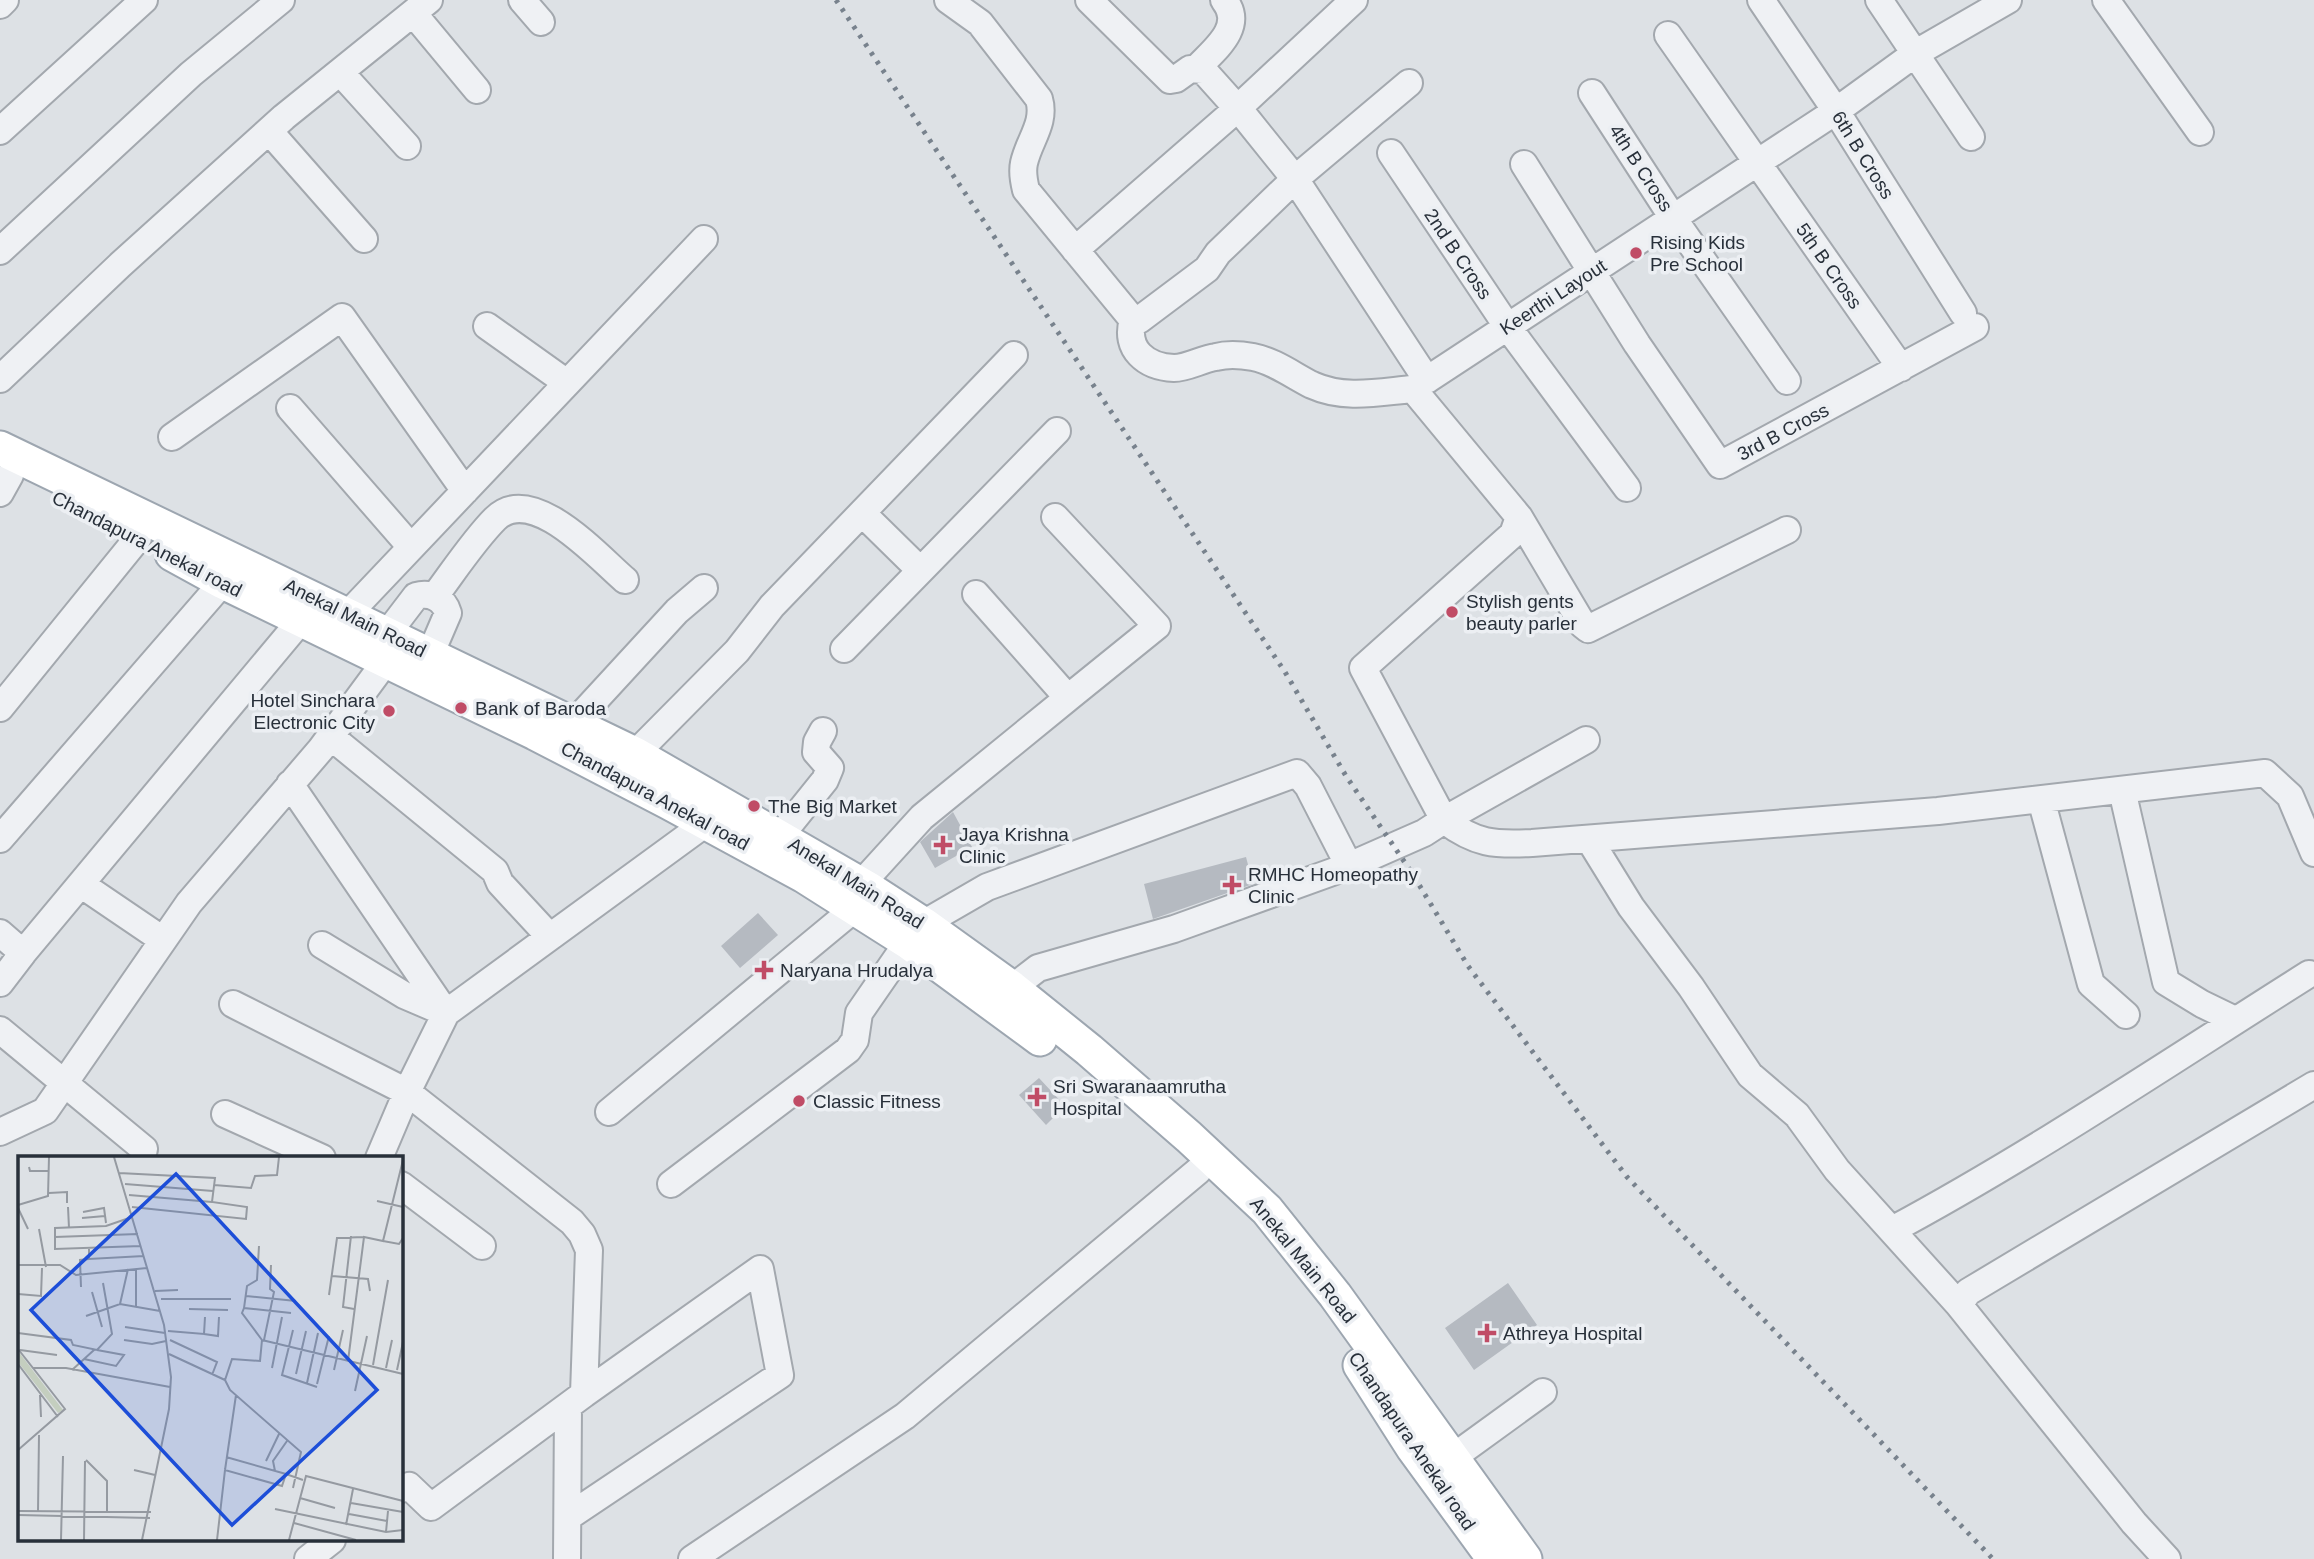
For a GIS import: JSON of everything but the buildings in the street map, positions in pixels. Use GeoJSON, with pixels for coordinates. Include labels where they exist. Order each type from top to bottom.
{"type":"FeatureCollection","features":[{"type":"Feature","properties":{"kind":"main road","name":"Chandapura Anekal road"},"geometry":{"type":"LineString","coordinates":[[3,472],[302,619],[340,624]]}},
{"type":"Feature","properties":{"kind":"main road","name":"Anekal Main Road"},"geometry":{"type":"LineString","coordinates":[[3,472],[340,624],[387,648],[430,655],[566,735],[635,754],[780,836],[857,897],[915,933],[1003,997],[1089,1050],[1267,1210],[1335,1295],[1525,1559]]}},
{"type":"Feature","properties":{"kind":"main road","name":"Chandapura Anekal road"},"geometry":{"type":"LineString","coordinates":[[387,648],[566,735],[706,823],[804,876],[857,897]]}},
{"type":"Feature","properties":{"kind":"main road","name":"Chandapura Anekal road"},"geometry":{"type":"LineString","coordinates":[[1003,997],[1199,1171],[1273,1249],[1314,1296],[1413,1448],[1494,1559]]}},
{"type":"Feature","properties":{"kind":"street"},"geometry":{"type":"LineString","coordinates":[[0,5],[5,0]]}},
{"type":"Feature","properties":{"kind":"street"},"geometry":{"type":"LineString","coordinates":[[0,131],[144,0]]}},
{"type":"Feature","properties":{"kind":"street"},"geometry":{"type":"LineString","coordinates":[[0,251],[191,74],[281,0]]}},
{"type":"Feature","properties":{"kind":"street"},"geometry":{"type":"LineString","coordinates":[[522,0],[541,22]]}},
{"type":"Feature","properties":{"kind":"street"},"geometry":{"type":"LineString","coordinates":[[948,0],[980,23],[1040,99],[1040,122],[1023,164],[1026,190],[1133,320]]}},
{"type":"Feature","properties":{"kind":"street"},"geometry":{"type":"LineString","coordinates":[[1089,0],[1170,80],[1197,68],[1227,36],[1232,17],[1224,0]]}},
{"type":"Feature","properties":{"kind":"street"},"geometry":{"type":"LineString","coordinates":[[1075,250],[1238,108],[1354,0]]}},
{"type":"Feature","properties":{"kind":"street","name":"6th B Cross"},"geometry":{"type":"LineString","coordinates":[[1761,0],[1836,111],[1969,320]]}},
{"type":"Feature","properties":{"kind":"street"},"geometry":{"type":"LineString","coordinates":[[1878,0],[1916,53],[1970,138]]}},
{"type":"Feature","properties":{"kind":"street"},"geometry":{"type":"LineString","coordinates":[[2106,0],[2200,132]]}},
{"type":"Feature","properties":{"kind":"street","name":"Keerthi Layout"},"geometry":{"type":"LineString","coordinates":[[1420,385],[1836,111],[1916,53],[1995,4]]}},
{"type":"Feature","properties":{"kind":"street"},"geometry":{"type":"LineString","coordinates":[[0,379],[120,265],[269,131],[421,6],[477,90]]}},
{"type":"Feature","properties":{"kind":"street","name":"5th B Cross"},"geometry":{"type":"LineString","coordinates":[[1668,35],[1901,368]]}},
{"type":"Feature","properties":{"kind":"street"},"geometry":{"type":"LineString","coordinates":[[1197,68],[1203,70],[1238,108],[1295,179],[1420,385],[1588,629],[1787,530]]}},
{"type":"Feature","properties":{"kind":"street"},"geometry":{"type":"LineString","coordinates":[[340,72],[407,146]]}},
{"type":"Feature","properties":{"kind":"street"},"geometry":{"type":"LineString","coordinates":[[1133,320],[1139,320],[1207,269],[1218,253],[1295,179],[1409,83]]}},
{"type":"Feature","properties":{"kind":"street","name":"4th B Cross"},"geometry":{"type":"LineString","coordinates":[[1592,93],[1674,218],[1787,381]]}},
{"type":"Feature","properties":{"kind":"street"},"geometry":{"type":"LineString","coordinates":[[269,131],[364,239]]}},
{"type":"Feature","properties":{"kind":"street","name":"2nd B Cross"},"geometry":{"type":"LineString","coordinates":[[1391,153],[1507,326],[1627,488]]}},
{"type":"Feature","properties":{"kind":"street"},"geometry":{"type":"LineString","coordinates":[[1524,164],[1592,273]]}},
{"type":"Feature","properties":{"kind":"street"},"geometry":{"type":"LineString","coordinates":[[340,624],[704,239]]}},
{"type":"Feature","properties":{"kind":"street","name":"3rd B Cross"},"geometry":{"type":"LineString","coordinates":[[1592,273],[1720,466],[1901,368],[1969,320]]}},
{"type":"Feature","properties":{"kind":"street"},"geometry":{"type":"LineString","coordinates":[[172,437],[342,317],[465,491]]}},
{"type":"Feature","properties":{"kind":"street"},"geometry":{"type":"LineString","coordinates":[[1133,320],[1129,333],[1137,353],[1152,363],[1176,368],[1218,356],[1258,358],[1316,387],[1353,395],[1420,385]]}},
{"type":"Feature","properties":{"kind":"street"},"geometry":{"type":"LineString","coordinates":[[487,326],[568,383]]}},
{"type":"Feature","properties":{"kind":"street"},"geometry":{"type":"LineString","coordinates":[[635,754],[737,651],[772,606],[1014,355]]}},
{"type":"Feature","properties":{"kind":"street"},"geometry":{"type":"LineString","coordinates":[[290,408],[411,547]]}},
{"type":"Feature","properties":{"kind":"street"},"geometry":{"type":"LineString","coordinates":[[844,649],[1058,430]]}},
{"type":"Feature","properties":{"kind":"street"},"geometry":{"type":"LineString","coordinates":[[435,596],[495,519],[515,508],[535,510],[564,527],[625,580]]}},
{"type":"Feature","properties":{"kind":"street"},"geometry":{"type":"LineString","coordinates":[[862,513],[920,570]]}},
{"type":"Feature","properties":{"kind":"street"},"geometry":{"type":"LineString","coordinates":[[609,1112],[857,897],[922,817],[1157,626],[1055,517]]}},
{"type":"Feature","properties":{"kind":"street"},"geometry":{"type":"LineString","coordinates":[[1516,525],[1363,668],[1444,820],[1463,834],[1482,842],[1500,845],[1589,839],[1938,811],[2265,773],[2290,796],[2314,853]]}},
{"type":"Feature","properties":{"kind":"street"},"geometry":{"type":"LineString","coordinates":[[0,708],[138,538]]}},
{"type":"Feature","properties":{"kind":"street"},"geometry":{"type":"LineString","coordinates":[[0,839],[223,582]]}},
{"type":"Feature","properties":{"kind":"street"},"geometry":{"type":"LineString","coordinates":[[566,735],[677,611],[704,588]]}},
{"type":"Feature","properties":{"kind":"street"},"geometry":{"type":"LineString","coordinates":[[0,1132],[45,1111],[189,903],[330,736],[387,648],[416,596],[423,594],[435,596],[446,606],[448,613],[430,655]]}},
{"type":"Feature","properties":{"kind":"street"},"geometry":{"type":"LineString","coordinates":[[976,594],[1068,698]]}},
{"type":"Feature","properties":{"kind":"street"},"geometry":{"type":"LineString","coordinates":[[0,984],[302,619]]}},
{"type":"Feature","properties":{"kind":"street"},"geometry":{"type":"LineString","coordinates":[[780,836],[825,780],[830,768],[816,752],[817,742],[823,731]]}},
{"type":"Feature","properties":{"kind":"street"},"geometry":{"type":"LineString","coordinates":[[330,736],[495,871],[500,883],[550,937]]}},
{"type":"Feature","properties":{"kind":"street"},"geometry":{"type":"LineString","coordinates":[[1003,997],[1038,968],[1174,929],[1349,866],[1423,833],[1586,740]]}},
{"type":"Feature","properties":{"kind":"street"},"geometry":{"type":"LineString","coordinates":[[671,1184],[848,1050],[855,1040],[859,1013],[915,933],[988,887],[1297,773],[1308,786],[1349,866]]}},
{"type":"Feature","properties":{"kind":"street"},"geometry":{"type":"LineString","coordinates":[[290,784],[446,1013]]}},
{"type":"Feature","properties":{"kind":"street"},"geometry":{"type":"LineString","coordinates":[[2122,790],[2166,982],[2235,1020]]}},
{"type":"Feature","properties":{"kind":"street"},"geometry":{"type":"LineString","coordinates":[[2041,799],[2091,984],[2126,1015]]}},
{"type":"Feature","properties":{"kind":"street"},"geometry":{"type":"LineString","coordinates":[[380,1156],[407,1092],[446,1013],[706,823]]}},
{"type":"Feature","properties":{"kind":"street"},"geometry":{"type":"LineString","coordinates":[[1589,839],[1631,908],[1691,986],[1750,1075],[1797,1115],[1837,1170],[1959,1305],[2134,1523],[2167,1559]]}},
{"type":"Feature","properties":{"kind":"street"},"geometry":{"type":"LineString","coordinates":[[82,885],[163,940]]}},
{"type":"Feature","properties":{"kind":"street"},"geometry":{"type":"LineString","coordinates":[[0,933],[23,953]]}},
{"type":"Feature","properties":{"kind":"street"},"geometry":{"type":"LineString","coordinates":[[322,945],[404,995],[446,1013]]}},
{"type":"Feature","properties":{"kind":"street"},"geometry":{"type":"LineString","coordinates":[[1892,1230],[1940,1204],[2235,1020],[2312,976]]}},
{"type":"Feature","properties":{"kind":"street"},"geometry":{"type":"LineString","coordinates":[[233,1004],[407,1092],[572,1222],[582,1234],[589,1250],[576,1400],[567,1559]]}},
{"type":"Feature","properties":{"kind":"street"},"geometry":{"type":"LineString","coordinates":[[0,1030],[144,1149]]}},
{"type":"Feature","properties":{"kind":"street"},"geometry":{"type":"LineString","coordinates":[[1959,1305],[1968,1292],[2314,1085]]}},
{"type":"Feature","properties":{"kind":"street"},"geometry":{"type":"LineString","coordinates":[[225,1114],[318,1156]]}},
{"type":"Feature","properties":{"kind":"street"},"geometry":{"type":"LineString","coordinates":[[692,1559],[905,1416],[1199,1171]]}},
{"type":"Feature","properties":{"kind":"street"},"geometry":{"type":"LineString","coordinates":[[402,1186],[482,1246]]}},
{"type":"Feature","properties":{"kind":"street"},"geometry":{"type":"LineString","coordinates":[[402,1489],[409,1486],[431,1507],[760,1269],[780,1375],[568,1517]]}},
{"type":"Feature","properties":{"kind":"street"},"geometry":{"type":"LineString","coordinates":[[1452,1458],[1543,1392]]}},
{"type":"Feature","properties":{"kind":"street"},"geometry":{"type":"LineString","coordinates":[[308,1559],[329,1542]]}},
{"type":"Feature","properties":{"kind":"railway"},"geometry":{"type":"LineString","coordinates":[[836,0],[1285,672],[1346,776],[1412,873],[1468,966],[1627,1177],[1993,1559]]}},
{"type":"Feature","properties":{"kind":"place","name":"Rising Kids Pre School"},"geometry":{"type":"Point","coordinates":[1636,253]}},
{"type":"Feature","properties":{"kind":"place","name":"Stylish gents beauty parler"},"geometry":{"type":"Point","coordinates":[1452,612]}},
{"type":"Feature","properties":{"kind":"place","name":"Bank of Baroda"},"geometry":{"type":"Point","coordinates":[461,708]}},
{"type":"Feature","properties":{"kind":"place","name":"Hotel Sinchara Electronic City"},"geometry":{"type":"Point","coordinates":[389,711]}},
{"type":"Feature","properties":{"kind":"place","name":"The Big Market"},"geometry":{"type":"Point","coordinates":[754,806]}},
{"type":"Feature","properties":{"kind":"place","name":"Jaya Krishna Clinic"},"geometry":{"type":"Point","coordinates":[943,845]}},
{"type":"Feature","properties":{"kind":"place","name":"RMHC Homeopathy Clinic"},"geometry":{"type":"Point","coordinates":[1232,885]}},
{"type":"Feature","properties":{"kind":"place","name":"Naryana Hrudalya"},"geometry":{"type":"Point","coordinates":[764,970]}},
{"type":"Feature","properties":{"kind":"place","name":"Sri Swaranaamrutha Hospital"},"geometry":{"type":"Point","coordinates":[1037,1097]}},
{"type":"Feature","properties":{"kind":"place","name":"Classic Fitness"},"geometry":{"type":"Point","coordinates":[799,1101]}},
{"type":"Feature","properties":{"kind":"place","name":"Athreya Hospital"},"geometry":{"type":"Point","coordinates":[1487,1333]}}]}
